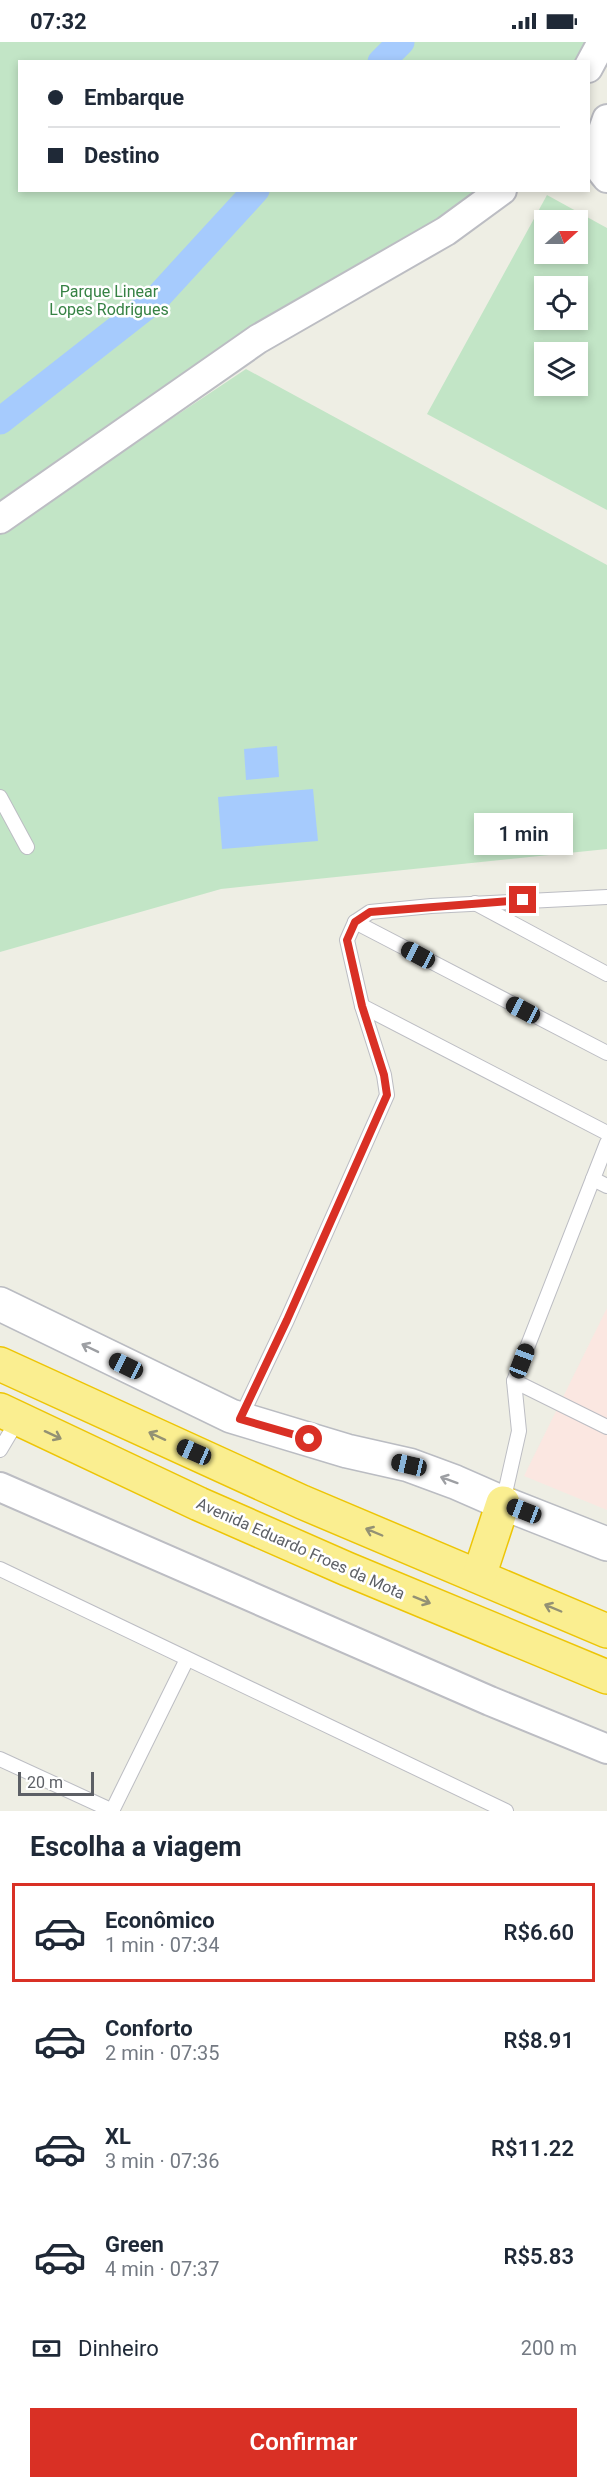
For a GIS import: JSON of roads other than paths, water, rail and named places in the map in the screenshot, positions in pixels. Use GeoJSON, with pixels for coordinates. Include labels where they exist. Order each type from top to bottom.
{"type":"FeatureCollection","features":[{"type":"Feature","properties":{"kind":"highway"},"geometry":{"type":"LineString","coordinates":[[0,1364],[302,1502],[607,1631]]}},
{"type":"Feature","properties":{"kind":"highway","name":"Avenida Eduardo Froes da Mota"},"geometry":{"type":"LineString","coordinates":[[9,1414],[199,1504],[347,1569],[607,1677]]}},
{"type":"Feature","properties":{"kind":"highway"},"geometry":{"type":"LineString","coordinates":[[479,1576],[503,1503]]}},
{"type":"Feature","properties":{"kind":"street"},"geometry":{"type":"LineString","coordinates":[[590,65],[602,42]]}},
{"type":"Feature","properties":{"kind":"street"},"geometry":{"type":"LineString","coordinates":[[607,119],[597,149],[596,162],[607,178]]}},
{"type":"Feature","properties":{"kind":"street"},"geometry":{"type":"LineString","coordinates":[[0,519],[258,339],[446,231],[499,192]]}},
{"type":"Feature","properties":{"kind":"street"},"geometry":{"type":"LineString","coordinates":[[0,1304],[231,1416],[347,1451],[409,1465],[607,1544]]}},
{"type":"Feature","properties":{"kind":"street"},"geometry":{"type":"LineString","coordinates":[[0,1487],[490,1701],[607,1749]]}},
{"type":"Feature","properties":{"kind":"lane"},"geometry":{"type":"LineString","coordinates":[[0,797],[27,847]]}},
{"type":"Feature","properties":{"kind":"lane"},"geometry":{"type":"LineString","coordinates":[[240,1419],[287,1320],[387,1095],[384,1075],[362,1006],[347,940],[355,922],[370,912],[475,903],[607,897]]}},
{"type":"Feature","properties":{"kind":"lane"},"geometry":{"type":"LineString","coordinates":[[475,903],[607,974]]}},
{"type":"Feature","properties":{"kind":"lane"},"geometry":{"type":"LineString","coordinates":[[355,922],[607,1053]]}},
{"type":"Feature","properties":{"kind":"lane"},"geometry":{"type":"LineString","coordinates":[[362,1006],[607,1133]]}},
{"type":"Feature","properties":{"kind":"lane"},"geometry":{"type":"LineString","coordinates":[[503,1503],[519,1431],[514,1381],[607,1143]]}},
{"type":"Feature","properties":{"kind":"lane"},"geometry":{"type":"LineString","coordinates":[[593,1179],[607,1186]]}},
{"type":"Feature","properties":{"kind":"lane"},"geometry":{"type":"LineString","coordinates":[[514,1381],[607,1426]]}},
{"type":"Feature","properties":{"kind":"lane"},"geometry":{"type":"LineString","coordinates":[[0,1450],[9,1414]]}},
{"type":"Feature","properties":{"kind":"lane"},"geometry":{"type":"LineString","coordinates":[[0,1569],[506,1811]]}},
{"type":"Feature","properties":{"kind":"lane"},"geometry":{"type":"LineString","coordinates":[[0,1759],[113,1811],[187,1659]]}},
{"type":"Feature","properties":{"kind":"water"},"geometry":{"type":"Polygon","coordinates":[[[277,746],[279,777],[246,780],[244,749],[277,746]]]}},
{"type":"Feature","properties":{"kind":"water"},"geometry":{"type":"Polygon","coordinates":[[[313,789],[318,841],[222,849],[218,797],[313,789]]]}},
{"type":"Feature","properties":{"kind":"waterway"},"geometry":{"type":"LineString","coordinates":[[383,60],[401,42]]}},
{"type":"Feature","properties":{"kind":"waterway"},"geometry":{"type":"LineString","coordinates":[[0,421],[157,298],[254,192]]}},
{"type":"Feature","properties":{"kind":"park label","name":"Parque Linear Lopes Rodrigues"},"geometry":{"type":"Point","coordinates":[109,300]}}]}
